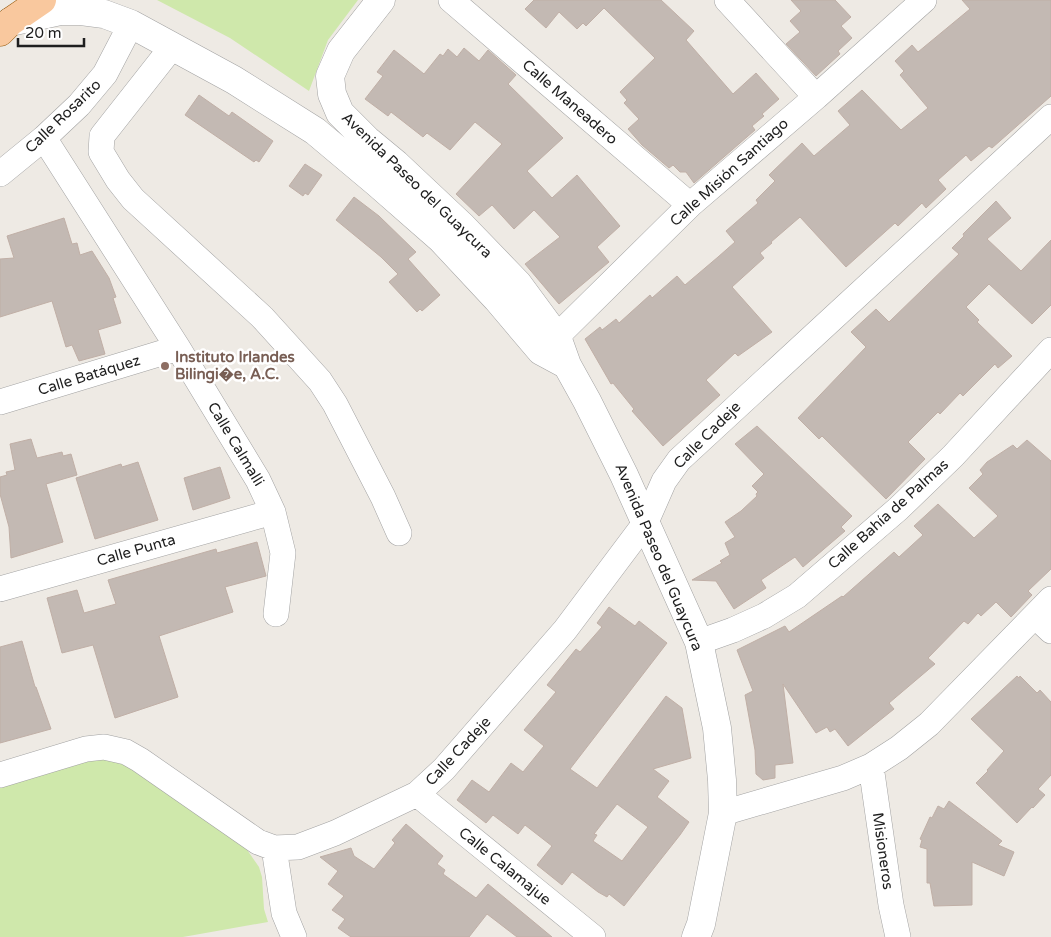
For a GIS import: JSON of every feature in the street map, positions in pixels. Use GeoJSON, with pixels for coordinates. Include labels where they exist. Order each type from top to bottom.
{"type":"FeatureCollection","features":[{"type":"Feature","properties":{"kind":"main road"},"geometry":{"type":"LineString","coordinates":[[3,27],[42,0]]}},
{"type":"Feature","properties":{"kind":"street","name":"Avenida Paseo del Guaycura"},"geometry":{"type":"LineString","coordinates":[[381,0],[340,51],[330,76],[332,94],[340,114],[462,226],[518,284],[549,344]]}},
{"type":"Feature","properties":{"kind":"street","name":"Calle Maneadero"},"geometry":{"type":"LineString","coordinates":[[451,0],[690,205]]}},
{"type":"Feature","properties":{"kind":"street"},"geometry":{"type":"LineString","coordinates":[[727,0],[816,97]]}},
{"type":"Feature","properties":{"kind":"street","name":"Calle Misión Santiago"},"geometry":{"type":"LineString","coordinates":[[549,344],[690,205],[816,97],[924,0]]}},
{"type":"Feature","properties":{"kind":"street","name":"Avenida Paseo del Guaycura"},"geometry":{"type":"LineString","coordinates":[[3,27],[60,11],[104,14],[130,24],[234,80],[315,131],[441,239],[497,300],[549,344],[567,365],[587,401],[646,522],[699,642],[717,728],[723,813],[701,924],[696,937]]}},
{"type":"Feature","properties":{"kind":"street","name":"Calle Rosarito"},"geometry":{"type":"LineString","coordinates":[[0,174],[44,138],[79,104],[105,74],[130,24]]}},
{"type":"Feature","properties":{"kind":"street"},"geometry":{"type":"LineString","coordinates":[[172,47],[102,136],[101,152],[118,180],[133,199],[262,316],[320,381],[384,497],[399,533]]}},
{"type":"Feature","properties":{"kind":"street","name":"Calle Cadeje"},"geometry":{"type":"LineString","coordinates":[[274,848],[298,847],[326,837],[417,794],[444,769],[565,630],[646,522],[664,481],[679,460],[1051,117]]}},
{"type":"Feature","properties":{"kind":"street","name":"Calle Calmalli"},"geometry":{"type":"LineString","coordinates":[[44,138],[178,348],[258,480],[273,512],[283,552],[276,614]]}},
{"type":"Feature","properties":{"kind":"street","name":"Calle Batáquez"},"geometry":{"type":"LineString","coordinates":[[0,402],[178,348]]}},
{"type":"Feature","properties":{"kind":"street","name":"Calle Bahía de Palmas"},"geometry":{"type":"LineString","coordinates":[[699,642],[764,616],[797,596],[898,509],[953,456],[1051,350]]}},
{"type":"Feature","properties":{"kind":"street","name":"Calle Punta"},"geometry":{"type":"LineString","coordinates":[[0,589],[273,512]]}},
{"type":"Feature","properties":{"kind":"street"},"geometry":{"type":"LineString","coordinates":[[723,813],[843,778],[871,766],[899,748],[929,724],[1046,615]]}},
{"type":"Feature","properties":{"kind":"street"},"geometry":{"type":"LineString","coordinates":[[0,775],[86,749],[104,747],[126,752],[258,842],[274,848],[284,913],[294,937]]}},
{"type":"Feature","properties":{"kind":"street","name":"Misioneros"},"geometry":{"type":"LineString","coordinates":[[871,766],[891,905],[898,937]]}},
{"type":"Feature","properties":{"kind":"street","name":"Calle Calamajue"},"geometry":{"type":"LineString","coordinates":[[417,794],[593,937]]}},
{"type":"Feature","properties":{"kind":"green space"},"geometry":{"type":"Polygon","coordinates":[[[157,0],[358,0],[328,40],[309,91],[230,38],[157,0]]]}},
{"type":"Feature","properties":{"kind":"green space"},"geometry":{"type":"Polygon","coordinates":[[[96,759],[109,759],[124,764],[241,841],[259,867],[262,877],[264,909],[268,922],[183,937],[0,937],[0,785],[96,759]]]}},
{"type":"Feature","properties":{"kind":"building"},"geometry":{"type":"Polygon","coordinates":[[[534,0],[661,0],[694,31],[686,40],[733,94],[756,73],[779,99],[752,126],[755,130],[694,183],[686,172],[680,172],[673,165],[669,168],[642,145],[628,129],[639,119],[624,103],[627,100],[620,92],[655,58],[604,8],[586,26],[583,23],[577,29],[559,12],[546,28],[525,9],[534,0]]]}},
{"type":"Feature","properties":{"kind":"building"},"geometry":{"type":"Polygon","coordinates":[[[791,0],[835,0],[851,17],[841,26],[852,38],[838,51],[840,54],[816,76],[786,44],[800,32],[790,21],[801,11],[791,0]]]}},
{"type":"Feature","properties":{"kind":"building"},"geometry":{"type":"Polygon","coordinates":[[[962,0],[1051,0],[1051,96],[992,148],[989,146],[971,161],[966,155],[938,180],[946,189],[926,208],[922,203],[898,226],[895,223],[846,267],[800,217],[771,242],[760,253],[764,258],[732,287],[772,332],[738,356],[735,353],[706,380],[720,395],[663,446],[632,411],[634,409],[613,383],[611,384],[585,339],[600,327],[602,330],[616,319],[619,323],[650,295],[652,298],[677,276],[685,285],[735,242],[726,231],[758,203],[756,200],[775,181],[769,175],[802,143],[814,156],[850,125],[838,111],[862,90],[901,130],[928,108],[900,75],[904,71],[895,61],[912,45],[918,52],[970,9],[962,0]]]}},
{"type":"Feature","properties":{"kind":"building"},"geometry":{"type":"Polygon","coordinates":[[[464,48],[479,61],[488,50],[516,75],[508,84],[563,138],[527,171],[552,198],[577,175],[620,226],[597,247],[609,262],[559,304],[525,264],[560,237],[534,210],[514,229],[492,205],[479,216],[456,194],[502,144],[475,122],[450,150],[427,133],[423,137],[391,112],[388,116],[365,99],[383,76],[377,72],[394,50],[424,74],[440,54],[443,56],[448,49],[457,57],[464,48]]]}},
{"type":"Feature","properties":{"kind":"building"},"geometry":{"type":"Polygon","coordinates":[[[199,95],[229,116],[232,112],[273,141],[259,162],[256,160],[254,162],[185,115],[199,95]]]}},
{"type":"Feature","properties":{"kind":"building"},"geometry":{"type":"Polygon","coordinates":[[[305,164],[322,175],[308,195],[305,193],[303,196],[289,186],[305,164]]]}},
{"type":"Feature","properties":{"kind":"building"},"geometry":{"type":"Polygon","coordinates":[[[354,197],[379,216],[416,252],[408,259],[440,295],[422,311],[420,309],[417,312],[389,282],[398,274],[381,257],[336,220],[354,197]]]}},
{"type":"Feature","properties":{"kind":"building"},"geometry":{"type":"Polygon","coordinates":[[[996,201],[1011,218],[987,239],[1021,271],[1051,240],[1051,305],[1032,324],[989,284],[966,307],[979,320],[977,322],[1012,356],[998,368],[995,364],[963,396],[960,393],[940,414],[938,412],[908,442],[925,459],[886,499],[822,436],[819,439],[798,418],[866,347],[851,332],[876,309],[889,322],[959,254],[952,248],[964,236],[963,234],[996,201]]]}},
{"type":"Feature","properties":{"kind":"building"},"geometry":{"type":"Polygon","coordinates":[[[64,218],[72,244],[77,243],[80,255],[92,251],[109,278],[116,297],[113,298],[121,323],[98,330],[105,354],[79,361],[72,345],[66,347],[52,301],[0,317],[0,259],[14,258],[7,236],[64,218]]]}},
{"type":"Feature","properties":{"kind":"building"},"geometry":{"type":"Polygon","coordinates":[[[757,426],[852,516],[841,527],[845,531],[803,567],[795,557],[761,580],[766,588],[734,609],[716,581],[692,580],[722,563],[720,561],[730,555],[725,543],[735,537],[725,522],[741,511],[757,496],[758,492],[752,486],[764,474],[735,444],[757,426]]]}},
{"type":"Feature","properties":{"kind":"building"},"geometry":{"type":"Polygon","coordinates":[[[31,439],[37,458],[62,452],[63,456],[71,454],[77,475],[46,484],[63,542],[11,558],[9,527],[0,494],[0,477],[7,475],[6,472],[15,470],[10,444],[31,439]]]}},
{"type":"Feature","properties":{"kind":"building"},"geometry":{"type":"Polygon","coordinates":[[[1027,440],[1051,461],[1051,569],[1028,591],[1032,595],[1011,617],[996,602],[981,616],[978,613],[968,624],[964,621],[928,658],[935,664],[889,703],[894,709],[848,746],[835,729],[830,732],[827,727],[816,733],[783,684],[793,763],[775,765],[775,778],[763,780],[756,774],[755,750],[745,695],[753,691],[737,650],[785,626],[789,632],[843,597],[894,552],[899,557],[923,535],[914,526],[938,504],[974,538],[998,516],[969,488],[983,474],[980,470],[987,462],[1013,445],[1017,449],[1027,440]]]}},
{"type":"Feature","properties":{"kind":"building"},"geometry":{"type":"Polygon","coordinates":[[[138,462],[158,520],[95,539],[76,478],[121,464],[122,467],[138,462]]]}},
{"type":"Feature","properties":{"kind":"building"},"geometry":{"type":"Polygon","coordinates":[[[220,467],[230,498],[193,510],[184,478],[220,467]]]}},
{"type":"Feature","properties":{"kind":"building"},"geometry":{"type":"Polygon","coordinates":[[[257,542],[266,576],[225,587],[233,612],[159,636],[178,697],[115,718],[93,645],[62,653],[47,598],[77,590],[84,613],[116,604],[108,580],[216,549],[217,553],[257,542]]]}},
{"type":"Feature","properties":{"kind":"building"},"geometry":{"type":"Polygon","coordinates":[[[609,607],[635,626],[639,621],[667,643],[570,769],[597,788],[666,696],[682,708],[691,758],[653,769],[669,781],[657,797],[689,822],[624,906],[609,894],[607,897],[598,892],[572,872],[562,885],[537,865],[552,846],[525,825],[518,834],[493,815],[486,823],[457,800],[472,780],[489,792],[511,763],[523,772],[544,746],[524,730],[556,692],[547,685],[576,649],[580,652],[602,627],[597,623],[609,607]],[[617,804],[594,834],[597,835],[593,841],[622,861],[648,827],[617,804]]]}},
{"type":"Feature","properties":{"kind":"building"},"geometry":{"type":"Polygon","coordinates":[[[22,641],[35,687],[51,729],[0,743],[0,647],[22,641]]]}},
{"type":"Feature","properties":{"kind":"building"},"geometry":{"type":"Polygon","coordinates":[[[1017,676],[1019,678],[1020,676],[1037,693],[1040,690],[1051,702],[1051,775],[1038,789],[1045,795],[1017,823],[976,783],[1004,751],[971,719],[1017,676]]]}},
{"type":"Feature","properties":{"kind":"building"},"geometry":{"type":"Polygon","coordinates":[[[949,801],[1002,841],[998,845],[1014,852],[1004,876],[972,862],[972,905],[934,906],[930,883],[927,883],[927,849],[920,847],[922,840],[920,839],[930,817],[932,818],[938,806],[944,809],[949,801]]]}},
{"type":"Feature","properties":{"kind":"building"},"geometry":{"type":"Polygon","coordinates":[[[406,824],[443,856],[437,864],[445,870],[443,874],[476,898],[488,884],[552,937],[517,937],[487,914],[469,937],[351,937],[338,928],[345,919],[332,910],[344,896],[328,884],[338,871],[320,857],[351,848],[354,856],[374,869],[395,843],[392,840],[406,824]]]}},
{"type":"Feature","properties":{"kind":"place","name":"Instituto Irlandes Bilingi�e, A.C."},"geometry":{"type":"Point","coordinates":[165,366]}}]}
